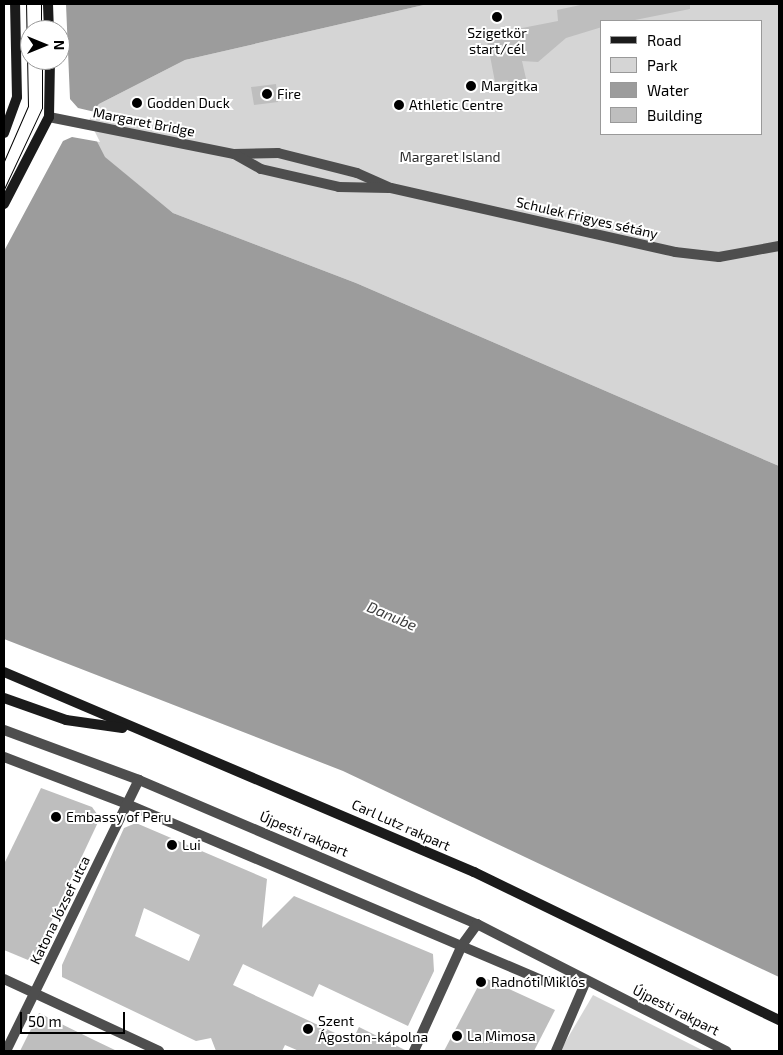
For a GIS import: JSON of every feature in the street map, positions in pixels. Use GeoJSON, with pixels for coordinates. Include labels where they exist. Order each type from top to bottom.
{"type":"FeatureCollection","features":[{"type":"Feature","properties":{"kind":"main road"},"geometry":{"type":"LineString","coordinates":[[4,133],[17,97],[15,4]]}},
{"type":"Feature","properties":{"kind":"main road"},"geometry":{"type":"LineString","coordinates":[[48,4],[49,20]]}},
{"type":"Feature","properties":{"kind":"main road"},"geometry":{"type":"LineString","coordinates":[[4,204],[49,117],[50,70]]}},
{"type":"Feature","properties":{"kind":"main road","name":"Carl Lutz rakpart"},"geometry":{"type":"LineString","coordinates":[[4,672],[133,729],[474,872],[779,1020]]}},
{"type":"Feature","properties":{"kind":"main road"},"geometry":{"type":"LineString","coordinates":[[4,698],[66,720],[133,729]]}},
{"type":"Feature","properties":{"kind":"street","name":"Margaret Bridge"},"geometry":{"type":"LineString","coordinates":[[49,117],[234,154]]}},
{"type":"Feature","properties":{"kind":"street","name":"Schulek Frigyes sétány"},"geometry":{"type":"LineString","coordinates":[[234,154],[261,169],[330,185],[391,188],[675,252],[719,257],[779,246]]}},
{"type":"Feature","properties":{"kind":"street","name":"Schulek Frigyes sétány"},"geometry":{"type":"LineString","coordinates":[[234,154],[278,154],[357,172],[391,188]]}},
{"type":"Feature","properties":{"kind":"street","name":"Újpesti rakpart"},"geometry":{"type":"LineString","coordinates":[[4,730],[139,780],[477,924],[726,1051]]}},
{"type":"Feature","properties":{"kind":"street"},"geometry":{"type":"LineString","coordinates":[[4,757],[127,804],[553,983],[586,980],[556,1051]]}},
{"type":"Feature","properties":{"kind":"street","name":"Katona József utca"},"geometry":{"type":"LineString","coordinates":[[6,1051],[139,780]]}},
{"type":"Feature","properties":{"kind":"street"},"geometry":{"type":"LineString","coordinates":[[414,1051],[462,945],[477,924]]}},
{"type":"Feature","properties":{"kind":"street"},"geometry":{"type":"LineString","coordinates":[[4,979],[160,1051]]}},
{"type":"Feature","properties":{"kind":"green space","name":"Margaret Island"},"geometry":{"type":"Polygon","coordinates":[[[428,4],[779,4],[779,466],[356,283],[173,213],[104,157],[86,120],[99,104],[185,60],[428,4]]]}},
{"type":"Feature","properties":{"kind":"green space"},"geometry":{"type":"Polygon","coordinates":[[[593,995],[704,1051],[560,1051],[593,995]]]}},
{"type":"Feature","properties":{"kind":"water","name":"Danube"},"geometry":{"type":"Polygon","coordinates":[[[4,4],[428,4],[185,60],[99,104],[86,120],[105,157],[173,213],[356,283],[779,466],[779,977],[343,771],[4,639],[4,4]]]}},
{"type":"Feature","properties":{"kind":"pier"},"geometry":{"type":"Polygon","coordinates":[[[4,4],[66,4],[67,20],[20,20],[20,70],[69,70],[70,99],[78,108],[95,112],[89,120],[100,142],[72,137],[63,141],[4,251],[4,4]]]}},
{"type":"Feature","properties":{"kind":"building"},"geometry":{"type":"Polygon","coordinates":[[[585,4],[690,4],[690,9],[635,20],[600,20],[600,28],[566,38],[538,62],[522,61],[527,83],[509,87],[508,80],[495,82],[486,35],[558,21],[557,10],[585,4]]]}},
{"type":"Feature","properties":{"kind":"building"},"geometry":{"type":"Polygon","coordinates":[[[276,84],[278,102],[254,105],[251,87],[276,84]]]}},
{"type":"Feature","properties":{"kind":"building"},"geometry":{"type":"Polygon","coordinates":[[[41,788],[92,807],[100,818],[36,954],[28,960],[4,950],[4,864],[41,788]]]}},
{"type":"Feature","properties":{"kind":"building"},"geometry":{"type":"Polygon","coordinates":[[[136,823],[267,879],[262,928],[294,896],[433,954],[434,971],[408,1026],[319,984],[313,997],[243,964],[233,985],[352,1041],[359,1027],[407,1051],[299,1051],[285,1045],[282,1051],[216,1051],[211,1038],[196,1041],[62,977],[62,965],[124,828],[136,823]],[[144,908],[135,936],[189,961],[200,935],[144,908]]]}},
{"type":"Feature","properties":{"kind":"building"},"geometry":{"type":"Polygon","coordinates":[[[483,977],[555,1010],[534,1051],[444,1051],[483,977]]]}},
{"type":"Feature","properties":{"kind":"building"},"geometry":{"type":"Polygon","coordinates":[[[39,1013],[94,1040],[117,1051],[20,1051],[39,1013]]]}},
{"type":"Feature","properties":{"kind":"tram line"},"geometry":{"type":"LineString","coordinates":[[4,161],[28,106],[26,4]]}},
{"type":"Feature","properties":{"kind":"tram line"},"geometry":{"type":"LineString","coordinates":[[41,4],[41,20]]}},
{"type":"Feature","properties":{"kind":"tram line"},"geometry":{"type":"LineString","coordinates":[[4,189],[42,108],[42,70]]}},
{"type":"Feature","properties":{"kind":"place","name":"Szigetkör start/cél"},"geometry":{"type":"Point","coordinates":[497,17]}},
{"type":"Feature","properties":{"kind":"place","name":"Margitka"},"geometry":{"type":"Point","coordinates":[471,86]}},
{"type":"Feature","properties":{"kind":"place","name":"Fire"},"geometry":{"type":"Point","coordinates":[267,94]}},
{"type":"Feature","properties":{"kind":"place","name":"Godden Duck"},"geometry":{"type":"Point","coordinates":[137,103]}},
{"type":"Feature","properties":{"kind":"place","name":"Athletic Centre"},"geometry":{"type":"Point","coordinates":[399,105]}},
{"type":"Feature","properties":{"kind":"place","name":"Embassy of Peru"},"geometry":{"type":"Point","coordinates":[56,817]}},
{"type":"Feature","properties":{"kind":"place","name":"Lui"},"geometry":{"type":"Point","coordinates":[172,845]}},
{"type":"Feature","properties":{"kind":"place","name":"Radnóti Miklós"},"geometry":{"type":"Point","coordinates":[481,982]}},
{"type":"Feature","properties":{"kind":"place","name":"Szent Ágoston-kápolna"},"geometry":{"type":"Point","coordinates":[308,1029]}},
{"type":"Feature","properties":{"kind":"place","name":"La Mimosa"},"geometry":{"type":"Point","coordinates":[457,1036]}}]}
